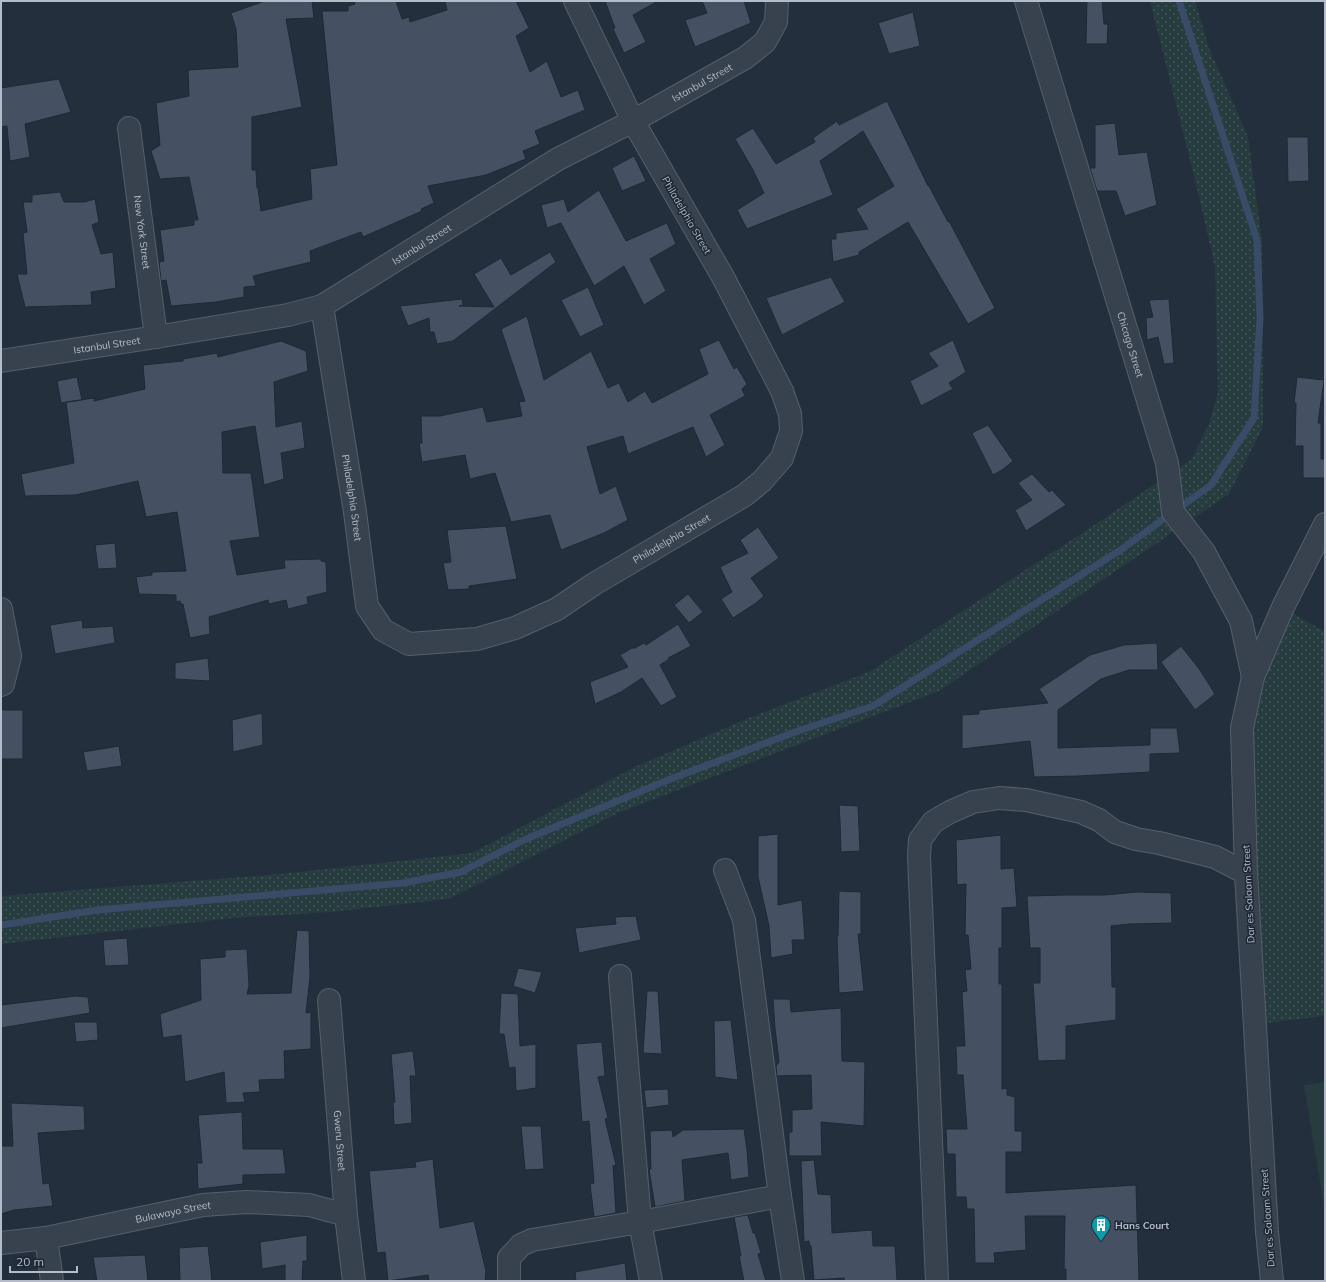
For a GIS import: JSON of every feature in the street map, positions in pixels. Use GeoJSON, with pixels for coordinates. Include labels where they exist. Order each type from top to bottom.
{"type":"FeatureCollection","features":[{"type":"Feature","properties":{"kind":"street","name":"Philadelphia Street"},"geometry":{"type":"LineString","coordinates":[[322,306],[355,512],[367,606],[382,630],[409,644],[477,639],[515,628],[557,609],[594,584],[745,495],[762,481],[782,458],[791,431],[790,414],[782,391],[722,277],[633,121],[575,1]]}},
{"type":"Feature","properties":{"kind":"street","name":"Istanbul Street"},"geometry":{"type":"LineString","coordinates":[[1,361],[288,315],[322,306],[558,159],[633,121],[745,58],[765,42],[776,22],[777,1]]}},
{"type":"Feature","properties":{"kind":"street","name":"Chicago Street"},"geometry":{"type":"LineString","coordinates":[[1026,1],[1167,463],[1173,512],[1204,552],[1240,620],[1253,678]]}},
{"type":"Feature","properties":{"kind":"street","name":"New York Street"},"geometry":{"type":"LineString","coordinates":[[128,128],[156,337]]}},
{"type":"Feature","properties":{"kind":"street","name":"Dar es Salaam Street"},"geometry":{"type":"LineString","coordinates":[[1272,1281],[1266,1216],[1246,873],[1242,728],[1253,678],[1283,607],[1325,524]]}},
{"type":"Feature","properties":{"kind":"street"},"geometry":{"type":"LineString","coordinates":[[1,609],[10,656],[3,684],[1,685]]}},
{"type":"Feature","properties":{"kind":"street"},"geometry":{"type":"LineString","coordinates":[[937,1281],[918,857],[920,840],[933,822],[950,812],[973,802],[999,798],[1026,800],[1081,812],[1099,820],[1116,832],[1136,839],[1215,857],[1246,873]]}},
{"type":"Feature","properties":{"kind":"street"},"geometry":{"type":"LineString","coordinates":[[725,870],[744,920],[780,1196],[793,1281]]}},
{"type":"Feature","properties":{"kind":"street"},"geometry":{"type":"LineString","coordinates":[[620,976],[640,1222],[651,1281]]}},
{"type":"Feature","properties":{"kind":"street","name":"Gweru Street"},"geometry":{"type":"LineString","coordinates":[[329,1000],[346,1215],[354,1281]]}},
{"type":"Feature","properties":{"kind":"street"},"geometry":{"type":"LineString","coordinates":[[509,1281],[509,1258],[520,1245],[532,1240],[780,1196]]}},
{"type":"Feature","properties":{"kind":"street","name":"Bulawayo Street"},"geometry":{"type":"LineString","coordinates":[[1,1243],[46,1238],[211,1205],[247,1202],[309,1205],[346,1215]]}},
{"type":"Feature","properties":{"kind":"street"},"geometry":{"type":"LineString","coordinates":[[46,1238],[52,1281]]}},
{"type":"Feature","properties":{"kind":"green space"},"geometry":{"type":"Polygon","coordinates":[[[1150,1],[1195,1],[1209,48],[1248,137],[1262,241],[1263,427],[1229,494],[939,691],[620,812],[448,899],[330,912],[233,918],[1,944],[1,896],[281,874],[472,853],[635,767],[749,718],[869,672],[1090,528],[1192,459],[1209,424],[1218,393],[1215,267],[1195,179],[1150,1]]]}},
{"type":"Feature","properties":{"kind":"green space"},"geometry":{"type":"Polygon","coordinates":[[[1287,610],[1325,632],[1325,1016],[1258,1024],[1246,730],[1287,610]]]}},
{"type":"Feature","properties":{"kind":"green space"},"geometry":{"type":"Polygon","coordinates":[[[1325,1082],[1325,1212],[1304,1085],[1325,1082]]]}},
{"type":"Feature","properties":{"kind":"building"},"geometry":{"type":"Polygon","coordinates":[[[265,1],[312,1],[314,18],[286,19],[302,107],[252,117],[252,170],[256,170],[261,211],[312,199],[310,169],[337,165],[322,11],[348,11],[348,6],[355,4],[354,1],[396,1],[402,19],[409,17],[410,22],[447,10],[445,1],[516,1],[529,28],[516,36],[530,72],[547,61],[561,97],[578,90],[585,110],[535,131],[540,144],[523,151],[526,159],[486,175],[428,186],[434,203],[421,209],[422,211],[363,237],[361,232],[310,251],[311,262],[253,276],[256,286],[244,287],[244,297],[216,302],[171,306],[166,280],[161,281],[159,262],[164,261],[160,230],[194,225],[194,220],[198,220],[189,177],[160,179],[151,151],[160,145],[156,103],[189,96],[188,70],[238,67],[236,29],[231,13],[265,1]]]}},
{"type":"Feature","properties":{"kind":"building"},"geometry":{"type":"Polygon","coordinates":[[[605,1],[658,1],[633,15],[646,42],[624,53],[613,29],[615,28],[605,1]]]}},
{"type":"Feature","properties":{"kind":"building"},"geometry":{"type":"Polygon","coordinates":[[[702,1],[744,1],[751,23],[695,47],[685,20],[707,13],[702,1]]]}},
{"type":"Feature","properties":{"kind":"building"},"geometry":{"type":"Polygon","coordinates":[[[1087,1],[1102,1],[1104,24],[1108,24],[1107,44],[1086,44],[1087,1]]]}},
{"type":"Feature","properties":{"kind":"building"},"geometry":{"type":"Polygon","coordinates":[[[913,12],[920,46],[889,54],[878,23],[913,12]]]}},
{"type":"Feature","properties":{"kind":"building"},"geometry":{"type":"Polygon","coordinates":[[[59,79],[71,112],[25,124],[30,157],[10,161],[7,126],[1,127],[1,88],[59,79]]]}},
{"type":"Feature","properties":{"kind":"building"},"geometry":{"type":"Polygon","coordinates":[[[887,101],[928,186],[948,222],[949,221],[995,308],[968,324],[908,222],[859,252],[859,255],[833,262],[831,239],[836,239],[836,233],[868,229],[856,209],[894,186],[863,131],[820,161],[833,195],[747,229],[737,210],[764,193],[752,168],[735,139],[753,128],[776,164],[815,142],[813,138],[837,121],[839,125],[887,101]]]}},
{"type":"Feature","properties":{"kind":"building"},"geometry":{"type":"Polygon","coordinates":[[[1115,123],[1119,155],[1147,152],[1157,205],[1125,216],[1116,191],[1097,191],[1090,168],[1095,168],[1095,125],[1115,123]]]}},
{"type":"Feature","properties":{"kind":"building"},"geometry":{"type":"Polygon","coordinates":[[[1287,137],[1308,137],[1309,181],[1288,182],[1287,137]]]}},
{"type":"Feature","properties":{"kind":"building"},"geometry":{"type":"Polygon","coordinates":[[[634,156],[646,181],[622,191],[612,168],[634,156]]]}},
{"type":"Feature","properties":{"kind":"building"},"geometry":{"type":"Polygon","coordinates":[[[599,190],[626,241],[667,223],[676,244],[650,259],[666,291],[644,305],[624,266],[594,286],[561,223],[547,228],[541,205],[564,199],[568,212],[599,190]]]}},
{"type":"Feature","properties":{"kind":"building"},"geometry":{"type":"Polygon","coordinates":[[[60,192],[64,202],[84,202],[95,199],[99,222],[92,225],[101,254],[113,252],[116,288],[91,292],[92,305],[25,307],[17,274],[27,274],[23,233],[27,232],[23,202],[32,202],[32,195],[60,192]]]}},
{"type":"Feature","properties":{"kind":"building"},"geometry":{"type":"Polygon","coordinates":[[[550,252],[556,262],[453,341],[437,344],[434,332],[430,332],[429,318],[408,326],[400,306],[462,299],[463,305],[459,306],[494,307],[474,274],[501,258],[511,275],[550,252]]]}},
{"type":"Feature","properties":{"kind":"building"},"geometry":{"type":"Polygon","coordinates":[[[831,277],[845,302],[782,335],[766,298],[831,277]]]}},
{"type":"Feature","properties":{"kind":"building"},"geometry":{"type":"Polygon","coordinates":[[[588,287],[604,325],[580,337],[561,300],[588,287]]]}},
{"type":"Feature","properties":{"kind":"building"},"geometry":{"type":"Polygon","coordinates":[[[1169,299],[1174,363],[1164,364],[1158,337],[1147,340],[1146,318],[1153,317],[1149,300],[1169,299]]]}},
{"type":"Feature","properties":{"kind":"building"},"geometry":{"type":"Polygon","coordinates":[[[527,316],[544,380],[591,351],[608,388],[619,383],[628,402],[645,391],[652,403],[708,374],[699,349],[719,340],[734,369],[737,367],[747,384],[742,389],[745,396],[710,415],[725,445],[706,457],[693,427],[628,454],[623,436],[587,447],[600,494],[616,486],[628,520],[604,533],[561,550],[550,515],[511,522],[495,473],[470,479],[465,455],[422,462],[419,443],[422,443],[421,416],[440,416],[483,407],[487,422],[522,416],[519,402],[525,401],[501,329],[527,316]]]}},
{"type":"Feature","properties":{"kind":"building"},"geometry":{"type":"Polygon","coordinates":[[[953,340],[966,372],[949,383],[953,389],[921,406],[910,381],[938,366],[928,353],[953,340]]]}},
{"type":"Feature","properties":{"kind":"building"},"geometry":{"type":"Polygon","coordinates":[[[281,341],[306,351],[308,371],[274,382],[276,427],[302,421],[305,448],[281,453],[284,479],[264,485],[255,426],[222,432],[223,473],[251,473],[260,537],[230,541],[237,575],[285,568],[284,560],[321,559],[321,561],[326,562],[327,592],[307,597],[308,604],[288,609],[286,600],[269,604],[268,600],[209,617],[210,634],[190,638],[183,604],[181,604],[180,601],[176,602],[176,595],[139,594],[136,577],[152,575],[152,572],[186,571],[177,512],[146,517],[138,481],[75,495],[25,496],[21,474],[74,463],[66,402],[94,398],[94,401],[145,389],[143,365],[183,361],[183,359],[217,353],[218,357],[281,341]]]}},
{"type":"Feature","properties":{"kind":"building"},"geometry":{"type":"Polygon","coordinates":[[[77,377],[82,400],[61,403],[57,381],[77,377]]]}},
{"type":"Feature","properties":{"kind":"building"},"geometry":{"type":"Polygon","coordinates":[[[1297,377],[1324,380],[1318,423],[1321,423],[1321,459],[1325,459],[1325,478],[1303,478],[1303,446],[1295,446],[1296,403],[1294,403],[1297,377]]]}},
{"type":"Feature","properties":{"kind":"building"},"geometry":{"type":"Polygon","coordinates":[[[988,425],[1013,461],[993,475],[972,433],[988,425]]]}},
{"type":"Feature","properties":{"kind":"building"},"geometry":{"type":"Polygon","coordinates":[[[1032,474],[1049,492],[1052,490],[1066,505],[1026,531],[1015,510],[1032,500],[1018,483],[1032,474]]]}},
{"type":"Feature","properties":{"kind":"building"},"geometry":{"type":"Polygon","coordinates":[[[506,526],[517,579],[469,586],[469,589],[448,590],[443,563],[451,562],[447,530],[506,526]]]}},
{"type":"Feature","properties":{"kind":"building"},"geometry":{"type":"Polygon","coordinates":[[[758,527],[779,558],[751,578],[764,596],[733,618],[721,599],[732,592],[720,567],[748,553],[740,540],[758,527]]]}},
{"type":"Feature","properties":{"kind":"building"},"geometry":{"type":"Polygon","coordinates":[[[115,543],[117,568],[98,569],[95,545],[115,543]]]}},
{"type":"Feature","properties":{"kind":"building"},"geometry":{"type":"Polygon","coordinates":[[[688,594],[703,612],[689,623],[674,605],[688,594]]]}},
{"type":"Feature","properties":{"kind":"building"},"geometry":{"type":"Polygon","coordinates":[[[82,620],[83,628],[113,626],[115,643],[55,654],[50,625],[82,620]]]}},
{"type":"Feature","properties":{"kind":"building"},"geometry":{"type":"Polygon","coordinates":[[[678,624],[691,646],[668,658],[669,659],[660,665],[677,697],[661,706],[642,678],[621,692],[595,704],[590,682],[628,667],[620,655],[644,643],[646,645],[678,624]]]}},
{"type":"Feature","properties":{"kind":"building"},"geometry":{"type":"Polygon","coordinates":[[[1157,643],[1158,670],[1129,670],[1101,679],[1058,710],[1058,748],[1150,745],[1150,728],[1177,728],[1180,753],[1150,754],[1150,772],[1034,777],[1030,741],[962,749],[962,715],[979,714],[979,710],[1048,703],[1039,689],[1090,655],[1124,645],[1157,643]]]}},
{"type":"Feature","properties":{"kind":"building"},"geometry":{"type":"Polygon","coordinates":[[[1181,646],[1200,670],[1215,694],[1195,710],[1161,662],[1181,646]]]}},
{"type":"Feature","properties":{"kind":"building"},"geometry":{"type":"Polygon","coordinates":[[[208,658],[210,681],[175,679],[175,663],[208,658]]]}},
{"type":"Feature","properties":{"kind":"building"},"geometry":{"type":"Polygon","coordinates":[[[1,710],[23,710],[23,759],[1,759],[1,710]]]}},
{"type":"Feature","properties":{"kind":"building"},"geometry":{"type":"Polygon","coordinates":[[[262,713],[263,745],[233,752],[232,720],[262,713]]]}},
{"type":"Feature","properties":{"kind":"building"},"geometry":{"type":"Polygon","coordinates":[[[119,746],[122,766],[87,771],[83,752],[119,746]]]}},
{"type":"Feature","properties":{"kind":"building"},"geometry":{"type":"Polygon","coordinates":[[[839,805],[858,806],[860,851],[841,852],[839,805]]]}},
{"type":"Feature","properties":{"kind":"building"},"geometry":{"type":"Polygon","coordinates":[[[778,834],[778,905],[802,900],[805,940],[792,940],[793,954],[771,958],[769,926],[758,877],[758,836],[778,834]]]}},
{"type":"Feature","properties":{"kind":"building"},"geometry":{"type":"Polygon","coordinates":[[[1001,835],[1001,869],[1014,868],[1017,907],[1002,908],[1002,948],[999,948],[999,984],[1002,984],[1002,1089],[1007,1088],[1007,1095],[1015,1097],[1015,1131],[1022,1131],[1022,1152],[1006,1152],[1006,1193],[1136,1185],[1139,1281],[1066,1281],[1066,1269],[1064,1269],[1065,1216],[1025,1216],[1026,1250],[994,1253],[995,1263],[975,1263],[974,1209],[967,1209],[966,1197],[956,1197],[955,1154],[947,1154],[946,1129],[967,1129],[963,1075],[957,1075],[956,1046],[965,1046],[962,992],[967,991],[965,970],[971,969],[968,935],[965,935],[966,884],[957,885],[956,840],[1001,835]]]}},
{"type":"Feature","properties":{"kind":"building"},"geometry":{"type":"Polygon","coordinates":[[[839,891],[861,892],[861,934],[858,934],[864,991],[839,993],[837,936],[839,891]]]}},
{"type":"Feature","properties":{"kind":"building"},"geometry":{"type":"Polygon","coordinates":[[[1137,892],[1171,893],[1172,923],[1111,926],[1112,987],[1116,987],[1116,1020],[1066,1026],[1066,1060],[1038,1061],[1033,983],[1040,983],[1040,948],[1030,948],[1027,896],[1105,895],[1137,892]]]}},
{"type":"Feature","properties":{"kind":"building"},"geometry":{"type":"Polygon","coordinates":[[[636,916],[641,940],[579,953],[575,928],[616,924],[615,917],[636,916]]]}},
{"type":"Feature","properties":{"kind":"building"},"geometry":{"type":"Polygon","coordinates":[[[297,930],[309,931],[310,977],[306,1013],[311,1012],[311,1049],[284,1051],[285,1079],[259,1080],[260,1092],[243,1093],[245,1102],[226,1103],[224,1072],[185,1082],[181,1035],[163,1038],[160,1014],[201,1000],[200,959],[225,957],[225,950],[247,949],[249,986],[247,994],[291,993],[297,930]]]}},
{"type":"Feature","properties":{"kind":"building"},"geometry":{"type":"Polygon","coordinates":[[[127,938],[129,965],[105,966],[103,940],[127,938]]]}},
{"type":"Feature","properties":{"kind":"building"},"geometry":{"type":"Polygon","coordinates":[[[518,968],[542,972],[535,993],[513,986],[518,968]]]}},
{"type":"Feature","properties":{"kind":"building"},"geometry":{"type":"Polygon","coordinates":[[[647,991],[658,991],[662,1054],[643,1053],[647,991]]]}},
{"type":"Feature","properties":{"kind":"building"},"geometry":{"type":"Polygon","coordinates":[[[501,993],[518,994],[520,1046],[536,1044],[536,1088],[516,1091],[515,1067],[509,1068],[504,1034],[499,1034],[501,993]]]}},
{"type":"Feature","properties":{"kind":"building"},"geometry":{"type":"Polygon","coordinates":[[[76,996],[88,997],[90,1013],[1,1028],[1,1005],[76,996]]]}},
{"type":"Feature","properties":{"kind":"building"},"geometry":{"type":"Polygon","coordinates":[[[773,999],[790,999],[791,1012],[841,1008],[842,1061],[865,1062],[864,1126],[821,1122],[822,1156],[789,1156],[789,1132],[792,1132],[792,1110],[812,1109],[811,1075],[777,1076],[776,1066],[779,1062],[773,999]]]}},
{"type":"Feature","properties":{"kind":"building"},"geometry":{"type":"Polygon","coordinates":[[[731,1020],[738,1080],[715,1077],[714,1021],[731,1020]]]}},
{"type":"Feature","properties":{"kind":"building"},"geometry":{"type":"Polygon","coordinates":[[[74,1022],[97,1022],[98,1040],[76,1042],[74,1022]]]}},
{"type":"Feature","properties":{"kind":"building"},"geometry":{"type":"Polygon","coordinates":[[[602,1042],[605,1076],[598,1077],[608,1118],[605,1119],[616,1165],[613,1166],[616,1213],[594,1217],[590,1184],[594,1183],[589,1121],[582,1122],[576,1044],[602,1042]]]}},
{"type":"Feature","properties":{"kind":"building"},"geometry":{"type":"Polygon","coordinates":[[[413,1051],[416,1076],[410,1076],[412,1123],[394,1125],[393,1102],[395,1102],[391,1054],[413,1051]]]}},
{"type":"Feature","properties":{"kind":"building"},"geometry":{"type":"Polygon","coordinates":[[[668,1089],[669,1105],[646,1108],[644,1090],[668,1089]]]}},
{"type":"Feature","properties":{"kind":"building"},"geometry":{"type":"Polygon","coordinates":[[[11,1103],[84,1106],[85,1130],[38,1133],[43,1184],[49,1183],[53,1206],[14,1210],[1,1214],[1,1146],[13,1146],[11,1103]]]}},
{"type":"Feature","properties":{"kind":"building"},"geometry":{"type":"Polygon","coordinates":[[[242,1112],[243,1149],[283,1149],[286,1174],[243,1175],[243,1184],[198,1189],[197,1163],[202,1163],[198,1115],[242,1112]]]}},
{"type":"Feature","properties":{"kind":"building"},"geometry":{"type":"Polygon","coordinates":[[[521,1126],[541,1126],[544,1169],[525,1170],[521,1126]]]}},
{"type":"Feature","properties":{"kind":"building"},"geometry":{"type":"Polygon","coordinates":[[[744,1129],[749,1177],[731,1180],[728,1153],[682,1160],[685,1201],[655,1207],[649,1169],[651,1169],[650,1131],[672,1130],[673,1137],[683,1130],[744,1129]]]}},
{"type":"Feature","properties":{"kind":"building"},"geometry":{"type":"Polygon","coordinates":[[[433,1159],[440,1228],[474,1221],[486,1271],[485,1281],[429,1281],[428,1275],[388,1281],[385,1252],[377,1253],[369,1171],[416,1167],[415,1162],[433,1159]]]}},
{"type":"Feature","properties":{"kind":"building"},"geometry":{"type":"Polygon","coordinates":[[[814,1160],[818,1194],[831,1195],[832,1233],[872,1230],[873,1246],[895,1246],[897,1281],[844,1281],[844,1278],[814,1280],[811,1246],[809,1241],[804,1242],[801,1161],[814,1160]]]}},
{"type":"Feature","properties":{"kind":"building"},"geometry":{"type":"Polygon","coordinates":[[[748,1215],[761,1253],[758,1254],[766,1281],[744,1281],[734,1217],[748,1215]]]}},
{"type":"Feature","properties":{"kind":"building"},"geometry":{"type":"Polygon","coordinates":[[[307,1235],[307,1261],[303,1261],[302,1281],[285,1281],[285,1265],[262,1269],[260,1242],[307,1235]]]}},
{"type":"Feature","properties":{"kind":"building"},"geometry":{"type":"Polygon","coordinates":[[[208,1246],[212,1281],[180,1281],[179,1248],[208,1246]]]}},
{"type":"Feature","properties":{"kind":"building"},"geometry":{"type":"Polygon","coordinates":[[[145,1255],[148,1281],[97,1281],[93,1257],[145,1255]]]}},
{"type":"Feature","properties":{"kind":"building"},"geometry":{"type":"Polygon","coordinates":[[[625,1263],[627,1281],[576,1281],[575,1272],[625,1263]]]}},
{"type":"Feature","properties":{"kind":"waterway"},"geometry":{"type":"LineString","coordinates":[[1,925],[98,910],[403,883],[461,872],[526,839],[668,780],[795,732],[873,706],[1122,549],[1211,485],[1254,418],[1260,318],[1257,240],[1179,1]]}},
{"type":"Feature","properties":{"kind":"place","name":"Hans Court"},"geometry":{"type":"Point","coordinates":[1101,1242]}}]}
